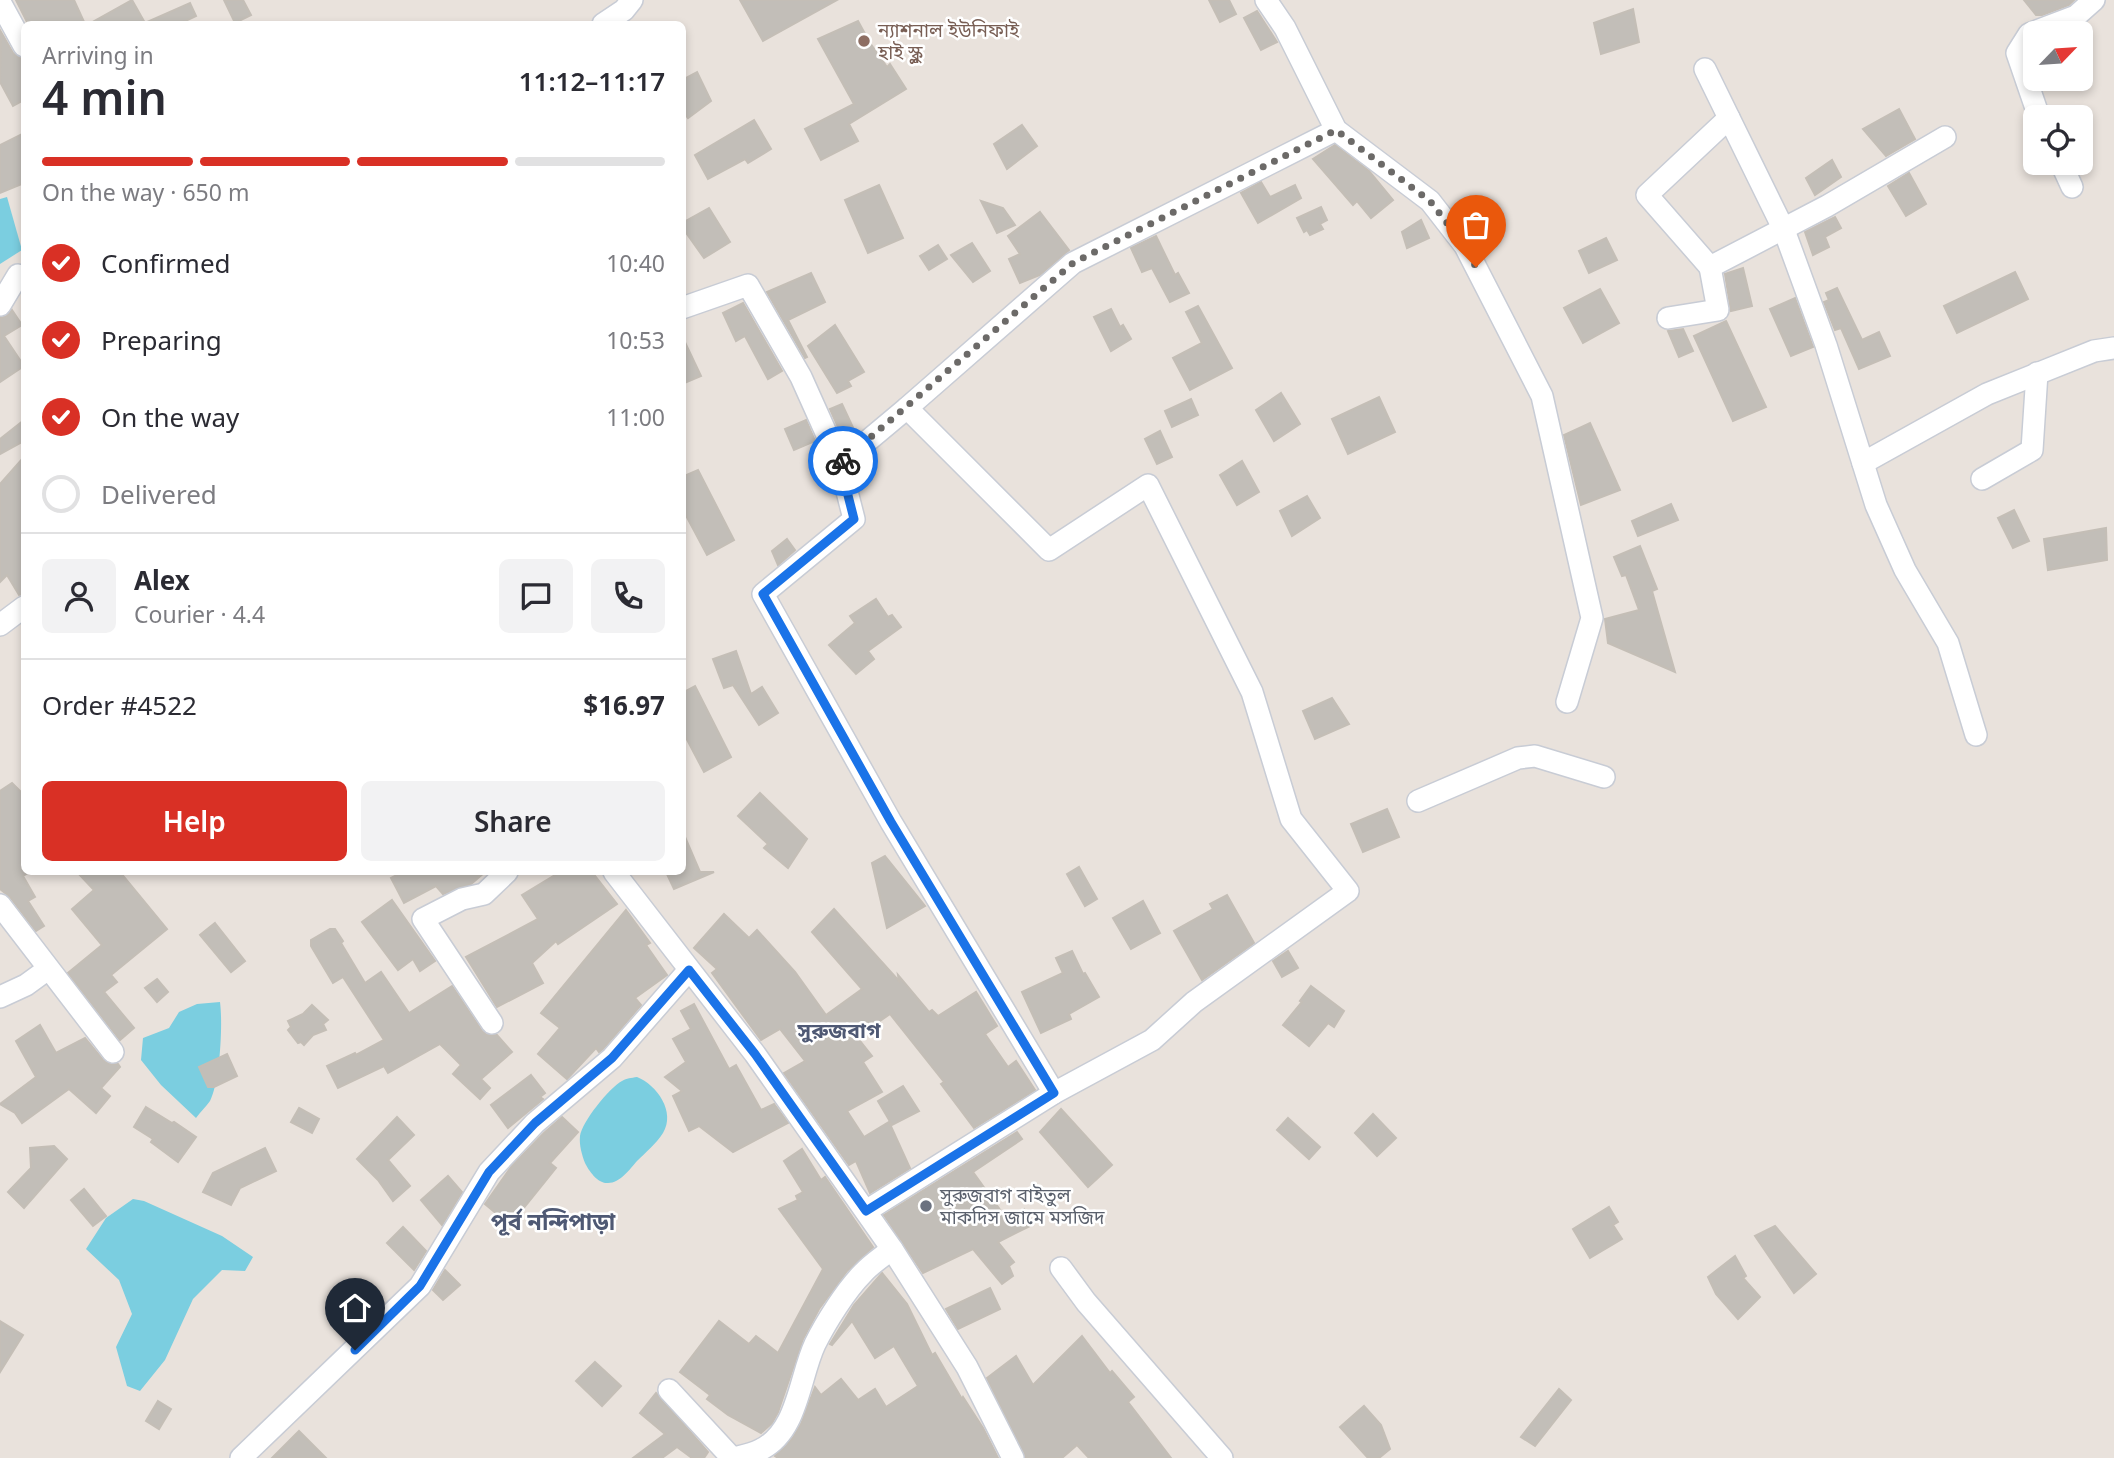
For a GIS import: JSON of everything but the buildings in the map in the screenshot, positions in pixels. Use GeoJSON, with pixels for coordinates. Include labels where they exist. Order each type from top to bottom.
{"type":"FeatureCollection","features":[{"type":"Feature","properties":{"kind":"street"},"geometry":{"type":"LineString","coordinates":[[608,21],[624,10],[632,0]]}},
{"type":"Feature","properties":{"kind":"street"},"geometry":{"type":"LineString","coordinates":[[1266,0],[1285,28],[1336,130],[1430,201],[1465,246],[1542,396],[1592,618],[1567,702]]}},
{"type":"Feature","properties":{"kind":"street"},"geometry":{"type":"LineString","coordinates":[[2035,105],[2017,53],[2029,34],[2076,16],[2094,0]]}},
{"type":"Feature","properties":{"kind":"street"},"geometry":{"type":"LineString","coordinates":[[0,2],[21,40]]}},
{"type":"Feature","properties":{"kind":"street"},"geometry":{"type":"LineString","coordinates":[[1705,69],[1784,230],[1826,345],[1876,505],[1891,543],[1948,643],[1976,735]]}},
{"type":"Feature","properties":{"kind":"street"},"geometry":{"type":"LineString","coordinates":[[1668,318],[1718,310],[1710,267],[1647,195],[1729,118]]}},
{"type":"Feature","properties":{"kind":"street"},"geometry":{"type":"LineString","coordinates":[[840,464],[1073,263],[1336,130]]}},
{"type":"Feature","properties":{"kind":"street"},"geometry":{"type":"LineString","coordinates":[[1710,267],[1784,230],[1945,137]]}},
{"type":"Feature","properties":{"kind":"street"},"geometry":{"type":"LineString","coordinates":[[2066,175],[2072,187]]}},
{"type":"Feature","properties":{"kind":"street"},"geometry":{"type":"LineString","coordinates":[[0,305],[18,275]]}},
{"type":"Feature","properties":{"kind":"street"},"geometry":{"type":"LineString","coordinates":[[686,307],[748,285],[801,377],[840,464],[854,519],[763,594],[891,822],[1054,1093]]}},
{"type":"Feature","properties":{"kind":"street"},"geometry":{"type":"LineString","coordinates":[[1863,463],[1987,394],[2094,351],[2114,348]]}},
{"type":"Feature","properties":{"kind":"street"},"geometry":{"type":"LineString","coordinates":[[1982,479],[2032,450],[2037,373]]}},
{"type":"Feature","properties":{"kind":"street"},"geometry":{"type":"LineString","coordinates":[[866,1211],[1054,1093],[1152,1040],[1194,1002],[1348,891],[1291,819],[1252,692],[1148,485],[1049,550],[907,408]]}},
{"type":"Feature","properties":{"kind":"street"},"geometry":{"type":"LineString","coordinates":[[0,625],[21,609]]}},
{"type":"Feature","properties":{"kind":"street"},"geometry":{"type":"LineString","coordinates":[[1418,801],[1518,758],[1535,756],[1604,776]]}},
{"type":"Feature","properties":{"kind":"street"},"geometry":{"type":"LineString","coordinates":[[492,1023],[423,919],[462,899],[484,894],[504,875]]}},
{"type":"Feature","properties":{"kind":"street"},"geometry":{"type":"LineString","coordinates":[[616,875],[755,1054],[892,1249],[967,1367],[1013,1458]]}},
{"type":"Feature","properties":{"kind":"street"},"geometry":{"type":"LineString","coordinates":[[0,905],[113,1052]]}},
{"type":"Feature","properties":{"kind":"street"},"geometry":{"type":"LineString","coordinates":[[0,997],[26,985],[48,969]]}},
{"type":"Feature","properties":{"kind":"street"},"geometry":{"type":"LineString","coordinates":[[241,1458],[420,1286],[489,1172],[535,1123],[612,1058],[689,970]]}},
{"type":"Feature","properties":{"kind":"street"},"geometry":{"type":"LineString","coordinates":[[669,1390],[733,1458],[759,1451],[785,1427],[815,1344],[842,1300],[864,1272],[892,1249]]}},
{"type":"Feature","properties":{"kind":"street"},"geometry":{"type":"LineString","coordinates":[[1061,1268],[1086,1302],[1222,1458]]}},
{"type":"Feature","properties":{"kind":"water"},"geometry":{"type":"Polygon","coordinates":[[[7,197],[21,251],[0,264],[0,199],[7,197]]]}},
{"type":"Feature","properties":{"kind":"water"},"geometry":{"type":"Polygon","coordinates":[[[220,1002],[221,1038],[216,1081],[210,1101],[196,1118],[161,1085],[141,1060],[143,1038],[169,1028],[179,1012],[197,1004],[220,1002]]]}},
{"type":"Feature","properties":{"kind":"water"},"geometry":{"type":"Polygon","coordinates":[[[637,1077],[651,1086],[662,1100],[666,1108],[666,1125],[657,1141],[624,1175],[617,1181],[604,1183],[594,1176],[585,1163],[580,1136],[591,1114],[610,1091],[624,1080],[637,1077]]]}},
{"type":"Feature","properties":{"kind":"water"},"geometry":{"type":"Polygon","coordinates":[[[133,1199],[144,1201],[222,1236],[253,1257],[245,1271],[222,1270],[193,1299],[165,1360],[140,1391],[127,1386],[116,1347],[132,1314],[119,1280],[86,1249],[106,1218],[133,1199]]]}},
{"type":"Feature","properties":{"kind":"way so far"},"geometry":{"type":"LineString","coordinates":[[843,461],[1073,263],[1336,130],[1430,201],[1465,246],[1476,267]]}},
{"type":"Feature","properties":{"kind":"place","name":"ন্যাশনাল ইউনিফাই হাই স্কুল"},"geometry":{"type":"Point","coordinates":[864,41]}},
{"type":"Feature","properties":{"kind":"place","name":"সুরুজবাগ বাইতুল মাকদিস জামে মসজিদ"},"geometry":{"type":"Point","coordinates":[926,1206]}},
{"type":"Feature","properties":{"kind":"district","name":"সুরুজবাগ"},"geometry":{"type":"Point","coordinates":[839,1031]}},
{"type":"Feature","properties":{"kind":"district","name":"পূর্ব নন্দিপাড়া"},"geometry":{"type":"Point","coordinates":[553,1222]}},
{"type":"Feature","properties":{"kind":"route"},"geometry":{"type":"LineString","coordinates":[[355,1350],[420,1286],[489,1172],[535,1123],[612,1058],[689,970],[755,1054],[866,1211],[1054,1093],[891,822],[763,594],[854,519],[840,464],[843,461]]}}]}
